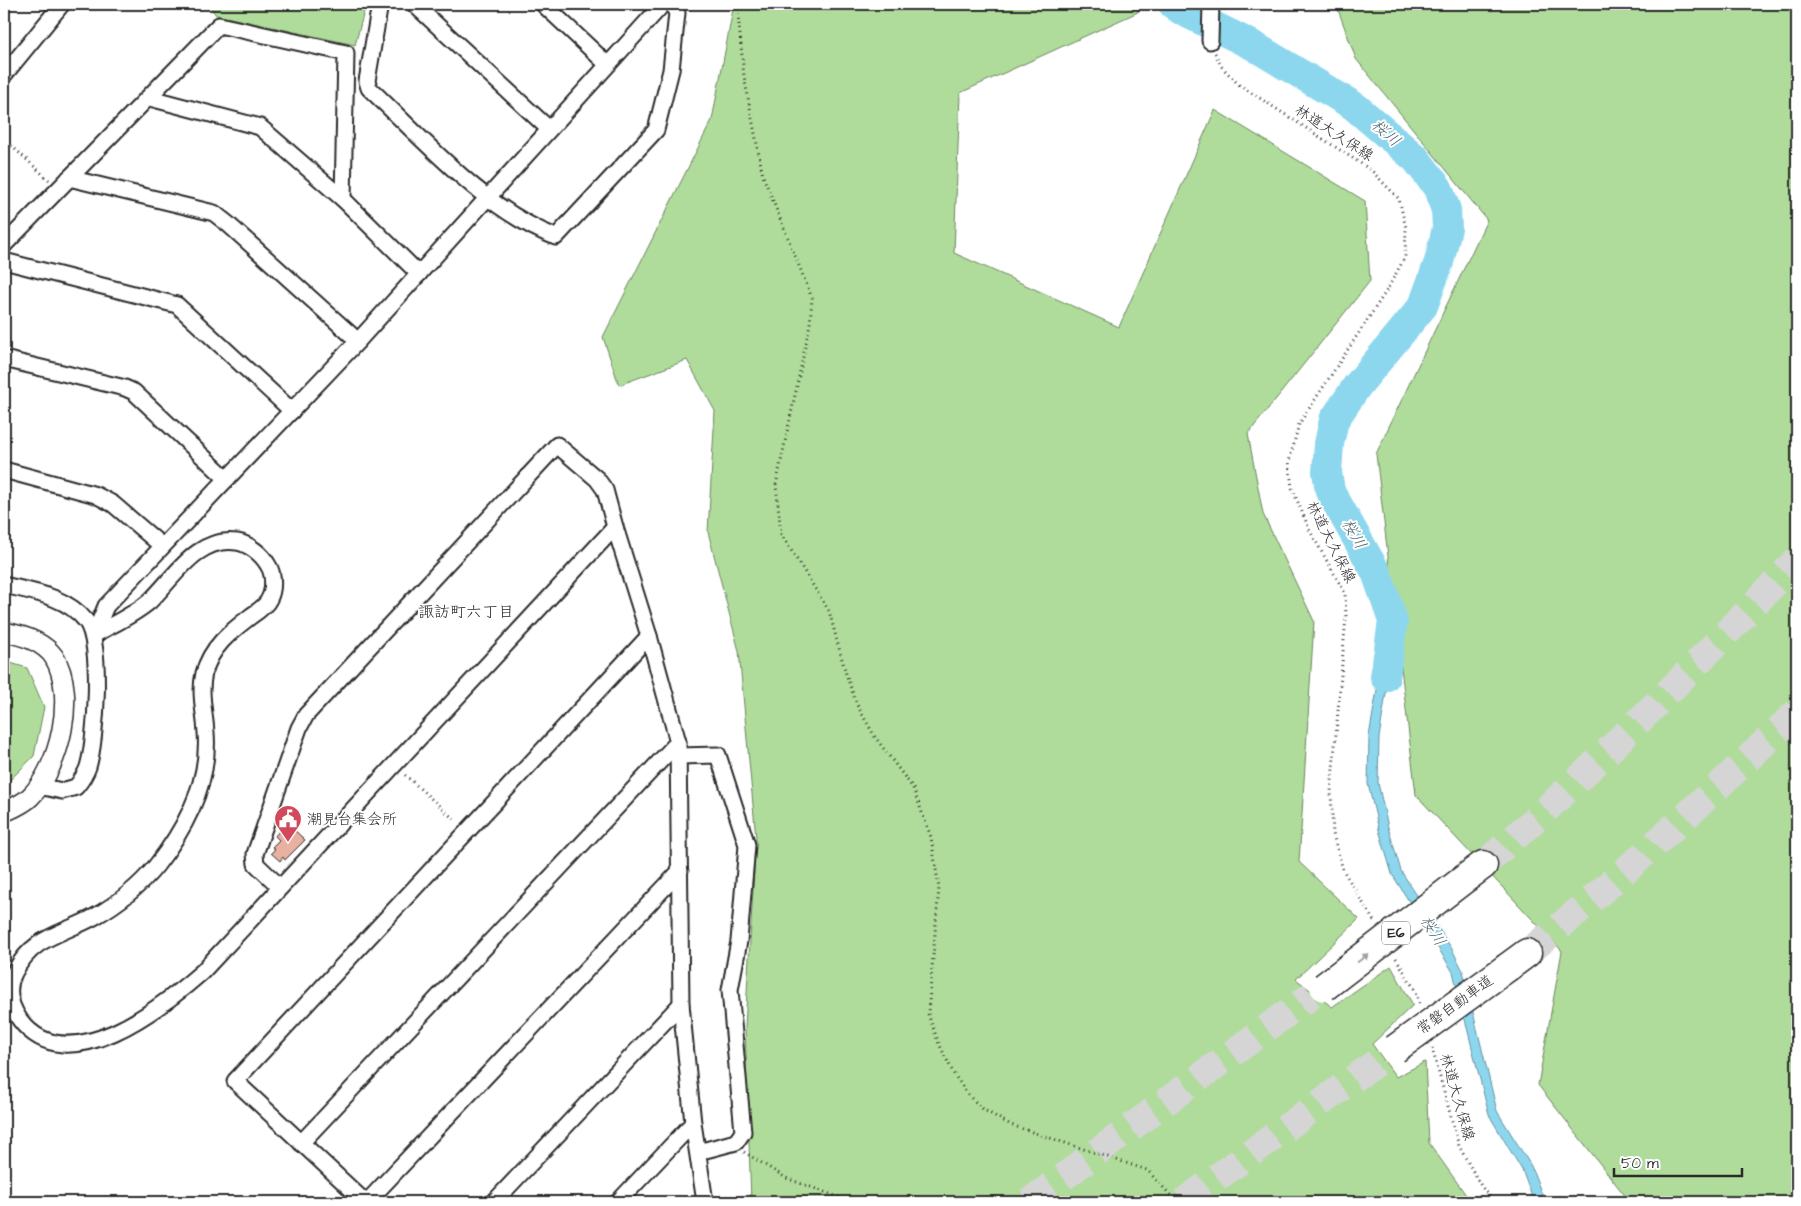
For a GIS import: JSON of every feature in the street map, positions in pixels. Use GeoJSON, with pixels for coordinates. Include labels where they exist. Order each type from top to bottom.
{"type":"FeatureCollection","features":[{"type":"Feature","properties":{"kind":"highway","name":"E6"},"geometry":{"type":"LineString","coordinates":[[1318,991],[1475,871]]}},
{"type":"Feature","properties":{"kind":"highway","name":"常磐自動車道"},"geometry":{"type":"LineString","coordinates":[[1389,1053],[1518,960]]}},
{"type":"Feature","properties":{"kind":"street"},"geometry":{"type":"LineString","coordinates":[[4,74],[62,4]]}},
{"type":"Feature","properties":{"kind":"street"},"geometry":{"type":"LineString","coordinates":[[380,4],[367,81],[369,88],[486,198],[544,232],[556,236],[656,130],[670,70],[677,13],[672,4]]}},
{"type":"Feature","properties":{"kind":"street"},"geometry":{"type":"LineString","coordinates":[[414,4],[549,129]]}},
{"type":"Feature","properties":{"kind":"street"},"geometry":{"type":"LineString","coordinates":[[543,4],[607,64]]}},
{"type":"Feature","properties":{"kind":"street"},"geometry":{"type":"LineString","coordinates":[[94,635],[106,606],[358,341],[663,4]]}},
{"type":"Feature","properties":{"kind":"street"},"geometry":{"type":"LineString","coordinates":[[1210,41],[1211,4]]}},
{"type":"Feature","properties":{"kind":"street"},"geometry":{"type":"LineString","coordinates":[[4,245],[150,98],[219,25],[346,53],[342,199]]}},
{"type":"Feature","properties":{"kind":"street"},"geometry":{"type":"LineString","coordinates":[[150,98],[260,127],[342,199],[419,274]]}},
{"type":"Feature","properties":{"kind":"street"},"geometry":{"type":"LineString","coordinates":[[64,183],[214,213],[358,341]]}},
{"type":"Feature","properties":{"kind":"street"},"geometry":{"type":"LineString","coordinates":[[4,261],[177,304],[292,411]]}},
{"type":"Feature","properties":{"kind":"street"},"geometry":{"type":"LineString","coordinates":[[4,359],[125,388],[134,392],[227,479]]}},
{"type":"Feature","properties":{"kind":"street"},"geometry":{"type":"LineString","coordinates":[[280,887],[256,864],[255,854],[299,728],[306,715],[557,445],[597,478],[605,490],[649,636],[678,749],[681,1004],[693,1123],[705,1202]]}},
{"type":"Feature","properties":{"kind":"street"},"geometry":{"type":"LineString","coordinates":[[4,470],[96,495],[113,504],[162,546]]}},
{"type":"Feature","properties":{"kind":"street"},"geometry":{"type":"LineString","coordinates":[[94,635],[134,613],[149,601],[198,552],[211,544],[226,540],[244,543],[258,552],[270,567],[273,586],[269,600],[219,643],[204,674],[202,698],[206,736],[204,772],[192,808],[174,841],[154,868],[120,901],[93,917],[34,945],[20,961],[12,977],[9,994],[13,1011],[18,1018],[40,1038],[63,1045],[95,1041],[134,1023],[173,998],[202,972],[393,764],[616,527]]}},
{"type":"Feature","properties":{"kind":"street"},"geometry":{"type":"LineString","coordinates":[[4,585],[42,594],[63,602],[78,611],[88,622],[94,635],[97,699],[88,766],[76,787],[62,792],[39,786]]}},
{"type":"Feature","properties":{"kind":"street"},"geometry":{"type":"LineString","coordinates":[[4,632],[21,635],[39,643],[53,656],[60,671],[64,694],[60,739],[52,764],[39,786],[29,798],[4,812]]}},
{"type":"Feature","properties":{"kind":"street"},"geometry":{"type":"LineString","coordinates":[[649,636],[466,830],[235,1081],[366,1202],[680,871]]}},
{"type":"Feature","properties":{"kind":"street"},"geometry":{"type":"LineString","coordinates":[[302,1143],[678,749]]}},
{"type":"Feature","properties":{"kind":"street"},"geometry":{"type":"LineString","coordinates":[[678,749],[718,755],[747,845],[739,941],[730,990],[743,1132],[736,1142],[698,1152]]}},
{"type":"Feature","properties":{"kind":"street"},"geometry":{"type":"LineString","coordinates":[[494,1202],[681,1004]]}},
{"type":"Feature","properties":{"kind":"street"},"geometry":{"type":"LineString","coordinates":[[618,1202],[693,1123]]}},
{"type":"Feature","properties":{"kind":"path"},"geometry":{"type":"LineString","coordinates":[[737,4],[744,76],[763,176],[812,298],[810,324],[776,485],[780,534],[829,611],[846,674],[857,705],[875,737],[913,788],[931,837],[939,888],[928,1014],[955,1076],[970,1097],[984,1110],[1010,1125],[1147,1170],[1177,1202]]}},
{"type":"Feature","properties":{"kind":"path","name":"林道大久保線"},"geometry":{"type":"LineString","coordinates":[[1210,41],[1221,66],[1238,84],[1371,170],[1399,199],[1406,228],[1405,257],[1387,290],[1299,424],[1289,462],[1292,488],[1303,514],[1345,593],[1346,616],[1330,792],[1333,834],[1343,870],[1376,926]]}},
{"type":"Feature","properties":{"kind":"path"},"geometry":{"type":"LineString","coordinates":[[4,139],[64,183]]}},
{"type":"Feature","properties":{"kind":"path"},"geometry":{"type":"LineString","coordinates":[[393,764],[466,830]]}},
{"type":"Feature","properties":{"kind":"path"},"geometry":{"type":"LineString","coordinates":[[1391,950],[1415,990],[1420,1008]]}},
{"type":"Feature","properties":{"kind":"path","name":"林道大久保線"},"geometry":{"type":"LineString","coordinates":[[1431,1046],[1459,1146],[1481,1186],[1494,1202]]}},
{"type":"Feature","properties":{"kind":"path"},"geometry":{"type":"LineString","coordinates":[[742,1151],[786,1178],[852,1202]]}},
{"type":"Feature","properties":{"kind":"green space"},"geometry":{"type":"Polygon","coordinates":[[[208,4],[366,4],[355,45],[216,15],[208,4]]]}},
{"type":"Feature","properties":{"kind":"green space"},"geometry":{"type":"Polygon","coordinates":[[[734,4],[1140,4],[1138,12],[960,93],[954,253],[1119,327],[1215,110],[1365,201],[1370,281],[1248,434],[1263,514],[1314,621],[1299,862],[1359,919],[1296,979],[1332,1007],[1391,966],[1413,1005],[1372,1044],[1396,1077],[1425,1062],[1429,1143],[1471,1202],[751,1202],[745,1027],[756,838],[739,651],[708,532],[715,411],[687,360],[619,385],[603,337],[712,120],[734,4]]]}},
{"type":"Feature","properties":{"kind":"green space"},"geometry":{"type":"Polygon","coordinates":[[[1336,4],[1797,4],[1797,1202],[1630,1202],[1538,1085],[1562,951],[1416,795],[1376,454],[1487,220],[1356,59],[1336,4]]]}},
{"type":"Feature","properties":{"kind":"green space"},"geometry":{"type":"Polygon","coordinates":[[[4,661],[27,668],[44,707],[34,756],[4,786],[4,661]]]}},
{"type":"Feature","properties":{"kind":"water"},"geometry":{"type":"Polygon","coordinates":[[[1395,636],[1379,738],[1378,783],[1388,827],[1401,871],[1452,949],[1463,971],[1497,1111],[1531,1166],[1545,1202],[1534,1202],[1522,1170],[1489,1115],[1453,972],[1392,874],[1379,830],[1368,784],[1369,736],[1386,638],[1395,636]]]}},
{"type":"Feature","properties":{"kind":"building","name":"潮見台集会所"},"geometry":{"type":"Polygon","coordinates":[[[291,827],[305,840],[285,860],[283,857],[280,861],[271,853],[275,849],[272,847],[279,840],[275,836],[280,830],[284,834],[291,827]]]}},
{"type":"Feature","properties":{"kind":"waterway","name":"桜川"},"geometry":{"type":"LineString","coordinates":[[1173,4],[1181,10],[1252,45],[1354,106],[1416,159],[1438,188],[1446,210],[1447,228],[1439,262],[1423,306],[1357,386],[1334,420],[1329,444],[1327,472],[1330,491],[1376,572],[1393,621],[1385,677]]}},
{"type":"Feature","properties":{"kind":"tunnel"},"geometry":{"type":"LineString","coordinates":[[1483,865],[1565,792],[1683,678],[1797,560]]}},
{"type":"Feature","properties":{"kind":"tunnel"},"geometry":{"type":"LineString","coordinates":[[1527,953],[1665,836],[1797,712]]}},
{"type":"Feature","properties":{"kind":"tunnel"},"geometry":{"type":"LineString","coordinates":[[1029,1202],[1312,995]]}},
{"type":"Feature","properties":{"kind":"tunnel"},"geometry":{"type":"LineString","coordinates":[[1183,1202],[1384,1057]]}},
{"type":"Feature","properties":{"kind":"place","name":"潮見台集会所"},"geometry":{"type":"Point","coordinates":[288,843]}},
{"type":"Feature","properties":{"kind":"district","name":"諏訪町六丁目"},"geometry":{"type":"Point","coordinates":[466,612]}}]}
